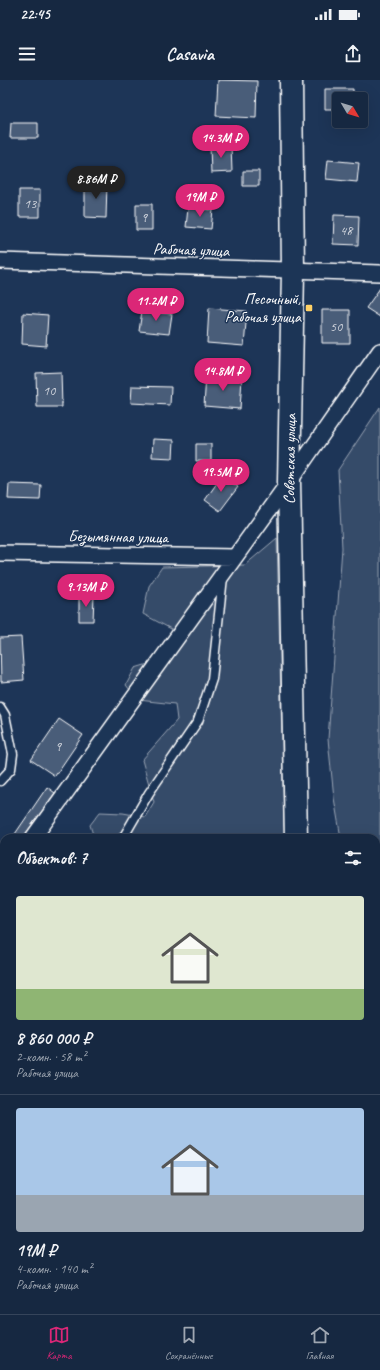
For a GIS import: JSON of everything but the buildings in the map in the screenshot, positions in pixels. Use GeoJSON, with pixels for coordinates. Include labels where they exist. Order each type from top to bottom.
{"type":"FeatureCollection","features":[{"type":"Feature","properties":{"kind":"main road","name":"Советская улица"},"geometry":{"type":"LineString","coordinates":[[291,80],[293,271],[289,482],[296,834]]}},
{"type":"Feature","properties":{"kind":"street","name":"Рабочая улица"},"geometry":{"type":"LineString","coordinates":[[0,261],[380,273]]}},
{"type":"Feature","properties":{"kind":"street"},"geometry":{"type":"LineString","coordinates":[[36,834],[235,558],[380,351]]}},
{"type":"Feature","properties":{"kind":"street","name":"Безымянная улица"},"geometry":{"type":"LineString","coordinates":[[0,552],[235,558]]}},
{"type":"Feature","properties":{"kind":"lane"},"geometry":{"type":"LineString","coordinates":[[126,834],[149,793],[198,721],[212,679],[223,574]]}},
{"type":"Feature","properties":{"kind":"lane"},"geometry":{"type":"LineString","coordinates":[[0,707],[5,715],[13,754],[10,769],[0,781]]}},
{"type":"Feature","properties":{"kind":"shaded area"},"geometry":{"type":"Polygon","coordinates":[[[380,407],[380,834],[340,834],[334,798],[328,739],[342,548],[338,470],[380,407]]]}},
{"type":"Feature","properties":{"kind":"shaded area"},"geometry":{"type":"Polygon","coordinates":[[[277,538],[285,834],[93,834],[90,825],[100,812],[123,813],[145,817],[154,802],[142,760],[177,720],[175,704],[138,700],[126,685],[135,668],[168,658],[175,631],[143,614],[149,586],[162,567],[245,565],[277,538]]]}},
{"type":"Feature","properties":{"kind":"place","name":"Песочный, Рабочая улица"},"geometry":{"type":"Point","coordinates":[309,308]}}]}
